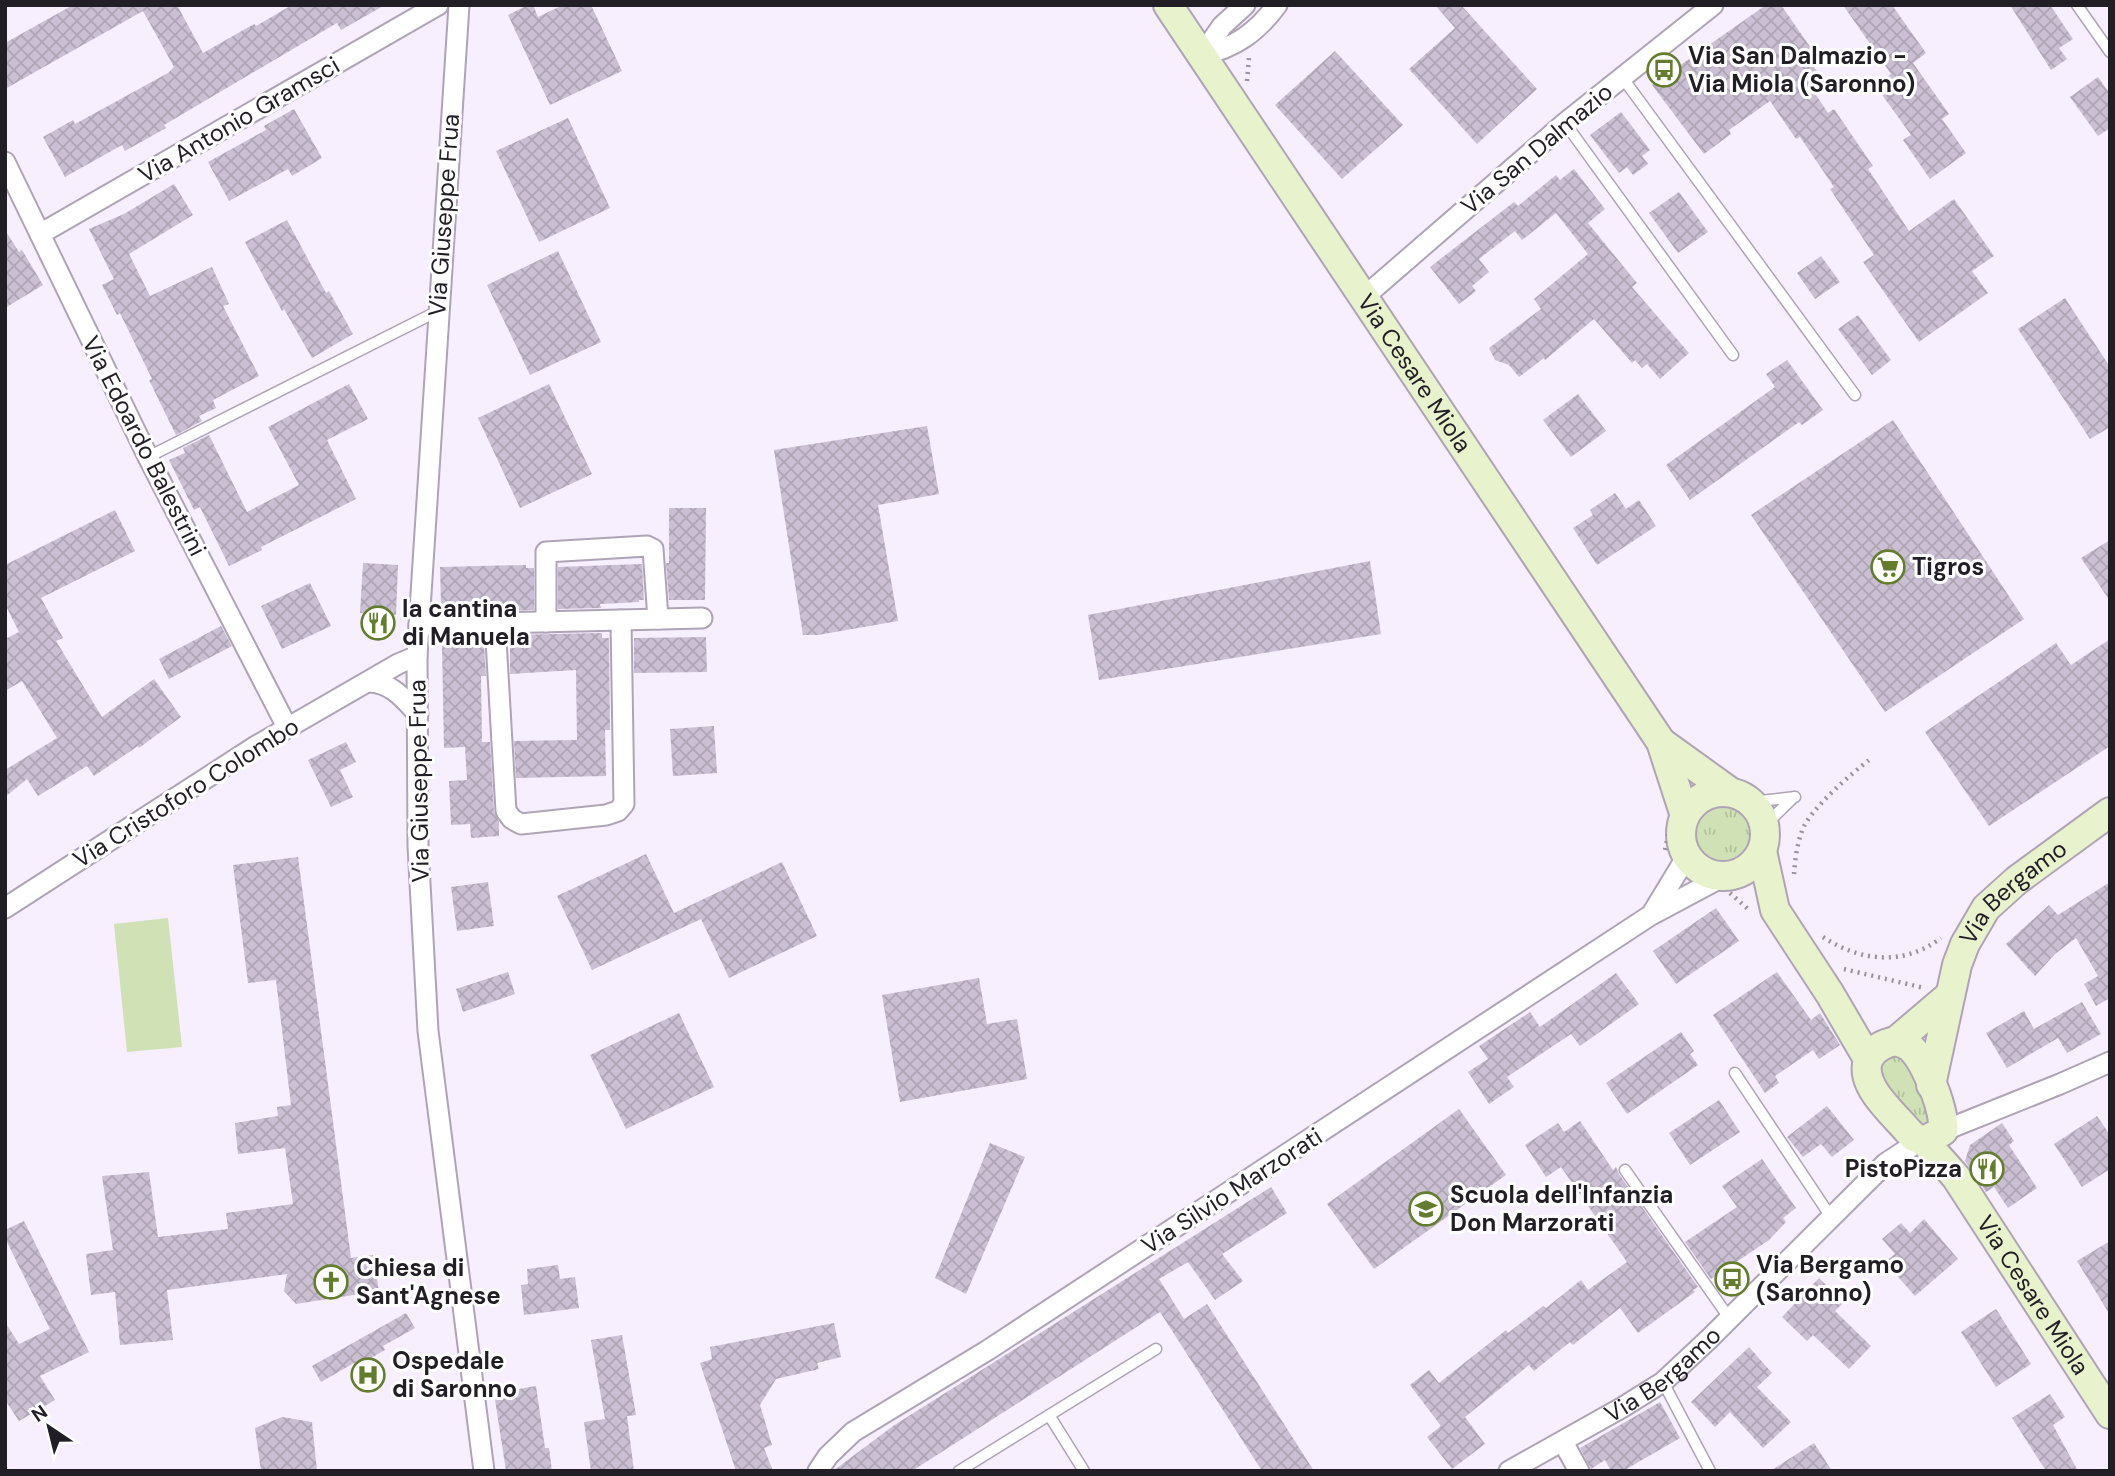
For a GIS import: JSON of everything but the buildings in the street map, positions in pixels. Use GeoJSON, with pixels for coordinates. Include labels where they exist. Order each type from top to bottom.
{"type":"FeatureCollection","features":[{"type":"Feature","properties":{"kind":"street","name":"Via Antonio Gramsci"},"geometry":{"type":"LineString","coordinates":[[40,234],[438,5]]}},
{"type":"Feature","properties":{"kind":"street","name":"Via Giuseppe Frua"},"geometry":{"type":"LineString","coordinates":[[459,5],[417,656],[418,846],[428,1031],[484,1471]]}},
{"type":"Feature","properties":{"kind":"street","name":"Via Cesare Miola"},"geometry":{"type":"LineString","coordinates":[[1168,5],[1661,742],[1685,816],[1681,832],[1687,856]]}},
{"type":"Feature","properties":{"kind":"street"},"geometry":{"type":"LineString","coordinates":[[1202,55],[1222,26],[1245,5]]}},
{"type":"Feature","properties":{"kind":"street"},"geometry":{"type":"LineString","coordinates":[[1202,55],[1220,51],[1239,42],[1261,26],[1277,5]]}},
{"type":"Feature","properties":{"kind":"street","name":"Via San Dalmazio"},"geometry":{"type":"LineString","coordinates":[[1364,297],[1565,123],[1713,5]]}},
{"type":"Feature","properties":{"kind":"street","name":"Via Edoardo Balestrini"},"geometry":{"type":"LineString","coordinates":[[5,162],[148,457],[287,727]]}},
{"type":"Feature","properties":{"kind":"street"},"geometry":{"type":"LineString","coordinates":[[546,622],[547,552],[647,546],[653,549],[659,619]]}},
{"type":"Feature","properties":{"kind":"street"},"geometry":{"type":"LineString","coordinates":[[419,625],[702,618]]}},
{"type":"Feature","properties":{"kind":"street"},"geometry":{"type":"LineString","coordinates":[[495,623],[506,811],[512,819],[521,824],[606,814],[618,811],[624,804],[621,620]]}},
{"type":"Feature","properties":{"kind":"street","name":"Via Cristoforo Colombo"},"geometry":{"type":"LineString","coordinates":[[5,908],[287,727],[417,656]]}},
{"type":"Feature","properties":{"kind":"street"},"geometry":{"type":"LineString","coordinates":[[369,682],[383,682],[391,686],[418,714]]}},
{"type":"Feature","properties":{"kind":"street","name":"Via Cesare Miola"},"geometry":{"type":"LineString","coordinates":[[1661,742],[1752,817]]}},
{"type":"Feature","properties":{"kind":"street"},"geometry":{"type":"LineString","coordinates":[[1685,816],[1694,803],[1705,795],[1752,817]]}},
{"type":"Feature","properties":{"kind":"street","name":"Via Bergamo"},"geometry":{"type":"LineString","coordinates":[[1509,1471],[1663,1382],[1886,1163],[1933,1123],[1937,992],[1986,908],[2017,880],[2110,813]]}},
{"type":"Feature","properties":{"kind":"street"},"geometry":{"type":"LineString","coordinates":[[1687,856],[1709,874],[1724,876],[1746,870],[1758,858],[1752,817]]}},
{"type":"Feature","properties":{"kind":"street"},"geometry":{"type":"LineString","coordinates":[[1752,817],[1775,910],[1830,994],[1884,1047],[1913,1050],[1933,1123]]}},
{"type":"Feature","properties":{"kind":"street","name":"Via Silvio Marzorati"},"geometry":{"type":"LineString","coordinates":[[1651,915],[1687,856]]}},
{"type":"Feature","properties":{"kind":"street"},"geometry":{"type":"LineString","coordinates":[[1724,876],[1775,910]]}},
{"type":"Feature","properties":{"kind":"street","name":"Via Silvio Marzorati"},"geometry":{"type":"LineString","coordinates":[[818,1471],[828,1456],[853,1432],[988,1350],[1651,915],[1724,876]]}},
{"type":"Feature","properties":{"kind":"street"},"geometry":{"type":"LineString","coordinates":[[1937,992],[1884,1047],[1867,1071],[1871,1086],[1914,1137],[1933,1123],[1992,1111],[2110,1062]]}},
{"type":"Feature","properties":{"kind":"street","name":"Via Bergamo"},"geometry":{"type":"LineString","coordinates":[[1886,1163],[1900,1121]]}},
{"type":"Feature","properties":{"kind":"street","name":"Via Cesare Miola"},"geometry":{"type":"LineString","coordinates":[[1933,1123],[1956,1177],[2106,1402]]}},
{"type":"Feature","properties":{"kind":"street"},"geometry":{"type":"LineString","coordinates":[[1563,1442],[1579,1471]]}},
{"type":"Feature","properties":{"kind":"lane"},"geometry":{"type":"LineString","coordinates":[[2077,5],[2110,52]]}},
{"type":"Feature","properties":{"kind":"lane"},"geometry":{"type":"LineString","coordinates":[[1622,77],[1855,395]]}},
{"type":"Feature","properties":{"kind":"lane"},"geometry":{"type":"LineString","coordinates":[[1565,123],[1733,355]]}},
{"type":"Feature","properties":{"kind":"lane"},"geometry":{"type":"LineString","coordinates":[[148,457],[438,311]]}},
{"type":"Feature","properties":{"kind":"lane"},"geometry":{"type":"LineString","coordinates":[[1735,1073],[1831,1217]]}},
{"type":"Feature","properties":{"kind":"lane"},"geometry":{"type":"LineString","coordinates":[[1625,1170],[1730,1319]]}},
{"type":"Feature","properties":{"kind":"lane"},"geometry":{"type":"LineString","coordinates":[[959,1471],[1156,1349]]}},
{"type":"Feature","properties":{"kind":"lane"},"geometry":{"type":"LineString","coordinates":[[1663,1382],[1710,1471]]}},
{"type":"Feature","properties":{"kind":"lane"},"geometry":{"type":"LineString","coordinates":[[1049,1415],[1084,1471]]}},
{"type":"Feature","properties":{"kind":"path"},"geometry":{"type":"LineString","coordinates":[[1794,880],[1802,830],[1847,777],[1869,760]]}},
{"type":"Feature","properties":{"kind":"path"},"geometry":{"type":"LineString","coordinates":[[1815,929],[1821,936],[1851,953],[1885,959],[1913,954],[1931,946],[1950,931]]}},
{"type":"Feature","properties":{"kind":"path"},"geometry":{"type":"LineString","coordinates":[[1808,962],[1937,992]]}},
{"type":"Feature","properties":{"kind":"green space"},"geometry":{"type":"Polygon","coordinates":[[[1721,800],[1743,809],[1752,831],[1743,853],[1721,862],[1699,853],[1690,831],[1699,809],[1721,800]]]}},
{"type":"Feature","properties":{"kind":"green space"},"geometry":{"type":"Polygon","coordinates":[[[168,918],[182,1047],[127,1052],[114,924],[168,918]]]}},
{"type":"Feature","properties":{"kind":"green space"},"geometry":{"type":"Polygon","coordinates":[[[1900,1050],[1936,1118],[1921,1128],[1876,1076],[1879,1059],[1900,1050]]]}},
{"type":"Feature","properties":{"kind":"place","name":"Via San Dalmazio - Via Miola (Saronno)"},"geometry":{"type":"Point","coordinates":[1664,70]}},
{"type":"Feature","properties":{"kind":"place","name":"Tigros"},"geometry":{"type":"Point","coordinates":[1888,567]}},
{"type":"Feature","properties":{"kind":"place","name":"la cantina di Manuela"},"geometry":{"type":"Point","coordinates":[378,623]}},
{"type":"Feature","properties":{"kind":"place","name":"PistoPizza"},"geometry":{"type":"Point","coordinates":[1987,1169]}},
{"type":"Feature","properties":{"kind":"place","name":"Scuola dell'Infanzia Don Marzorati"},"geometry":{"type":"Point","coordinates":[1426,1209]}},
{"type":"Feature","properties":{"kind":"place","name":"Via Bergamo (Saronno)"},"geometry":{"type":"Point","coordinates":[1732,1279]}},
{"type":"Feature","properties":{"kind":"place","name":"Chiesa di Sant'Agnese"},"geometry":{"type":"Point","coordinates":[331,1282]}},
{"type":"Feature","properties":{"kind":"place","name":"Ospedale di Saronno"},"geometry":{"type":"Point","coordinates":[368,1375]}}]}
